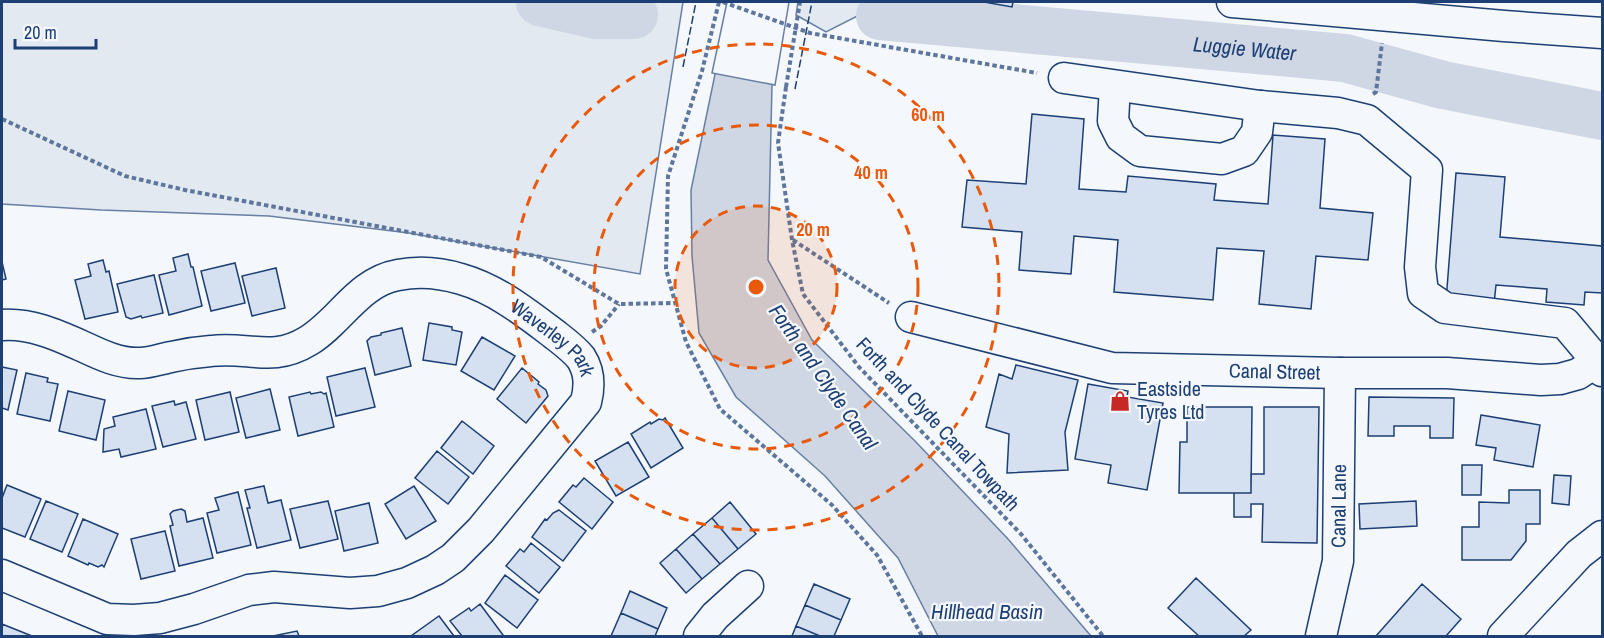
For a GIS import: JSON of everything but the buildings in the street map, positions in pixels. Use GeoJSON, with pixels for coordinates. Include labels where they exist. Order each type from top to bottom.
{"type":"FeatureCollection","features":[{"type":"Feature","properties":{"kind":"street"},"geometry":{"type":"LineString","coordinates":[[1244,2],[1507,14],[1602,33]]}},
{"type":"Feature","properties":{"kind":"street"},"geometry":{"type":"LineString","coordinates":[[1064,78],[1260,106],[1338,113],[1367,120],[1427,170],[1420,267],[1423,293],[1445,308],[1565,323],[1601,363]]}},
{"type":"Feature","properties":{"kind":"street"},"geometry":{"type":"LineString","coordinates":[[1115,86],[1113,121],[1121,137],[1140,151],[1222,159],[1244,151],[1257,132],[1260,106]]}},
{"type":"Feature","properties":{"kind":"street","name":"Waverley Park"},"geometry":{"type":"LineString","coordinates":[[2,325],[17,324],[35,327],[106,357],[140,363],[214,350],[276,353],[296,348],[309,341],[354,299],[381,280],[410,273],[429,273],[459,278],[504,298],[569,346],[580,358],[589,376],[586,402],[481,530],[453,558],[408,583],[378,591],[350,593],[274,587],[249,590],[160,618],[134,620],[104,628],[2,574]]}},
{"type":"Feature","properties":{"kind":"street","name":"Canal Street"},"geometry":{"type":"LineString","coordinates":[[911,318],[1112,368],[1447,373],[1541,380],[1560,379],[1578,374],[1601,363]]}},
{"type":"Feature","properties":{"kind":"street","name":"Canal Lane"},"geometry":{"type":"LineString","coordinates":[[1321,636],[1338,561],[1340,373]]}},
{"type":"Feature","properties":{"kind":"street"},"geometry":{"type":"LineString","coordinates":[[1503,636],[1579,554],[1602,536]]}},
{"type":"Feature","properties":{"kind":"street"},"geometry":{"type":"LineString","coordinates":[[699,636],[715,616],[748,586]]}},
{"type":"Feature","properties":{"kind":"path"},"geometry":{"type":"LineString","coordinates":[[922,636],[877,555],[832,504],[720,409],[686,342],[666,269],[668,176],[702,71],[721,2],[810,33],[1064,78]]}},
{"type":"Feature","properties":{"kind":"path","name":"Forth and Clyde Canal Towpath"},"geometry":{"type":"LineString","coordinates":[[800,2],[778,143],[792,240],[803,294],[859,367],[1021,534],[1103,636]]}},
{"type":"Feature","properties":{"kind":"path"},"geometry":{"type":"LineString","coordinates":[[1376,92],[1382,41]]}},
{"type":"Feature","properties":{"kind":"path"},"geometry":{"type":"LineString","coordinates":[[2,119],[124,176],[196,192],[542,257],[619,304],[675,303]]}},
{"type":"Feature","properties":{"kind":"path"},"geometry":{"type":"LineString","coordinates":[[792,240],[911,318]]}},
{"type":"Feature","properties":{"kind":"path"},"geometry":{"type":"LineString","coordinates":[[569,346],[601,326],[619,304]]}},
{"type":"Feature","properties":{"kind":"shaded area"},"geometry":{"type":"Polygon","coordinates":[[[2,2],[683,2],[640,274],[409,233],[269,216],[2,204],[2,2]]]}},
{"type":"Feature","properties":{"kind":"shaded area"},"geometry":{"type":"Polygon","coordinates":[[[798,2],[885,2],[826,32],[796,15],[798,2]]]}},
{"type":"Feature","properties":{"kind":"water"},"geometry":{"type":"Polygon","coordinates":[[[730,2],[786,2],[772,84],[768,260],[812,340],[915,441],[1008,539],[1091,636],[938,636],[898,558],[825,476],[736,397],[699,333],[692,256],[691,190],[730,2]]]}},
{"type":"Feature","properties":{"kind":"pier"},"geometry":{"type":"Polygon","coordinates":[[[727,2],[789,2],[775,85],[712,73],[727,2]]]}},
{"type":"Feature","properties":{"kind":"waterway","name":"Luggie Water"},"geometry":{"type":"LineString","coordinates":[[540,2],[596,15],[634,15]]}},
{"type":"Feature","properties":{"kind":"waterway","name":"Luggie Water"},"geometry":{"type":"LineString","coordinates":[[880,16],[1345,58],[1443,85],[1602,116]]}},
{"type":"Feature","properties":{"kind":"fence"},"geometry":{"type":"LineString","coordinates":[[683,67],[696,2]]}},
{"type":"Feature","properties":{"kind":"fence"},"geometry":{"type":"LineString","coordinates":[[795,89],[812,2]]}},
{"type":"Feature","properties":{"kind":"place","name":"Eastside Tyres Ltd"},"geometry":{"type":"Point","coordinates":[1120,401]}},
{"type":"Feature","properties":{"kind":"water label","name":"Forth and Clyde Canal"},"geometry":{"type":"Point","coordinates":[823,377]}},
{"type":"Feature","properties":{"kind":"water label","name":"Hillhead Basin"},"geometry":{"type":"Point","coordinates":[987,612]}}]}
